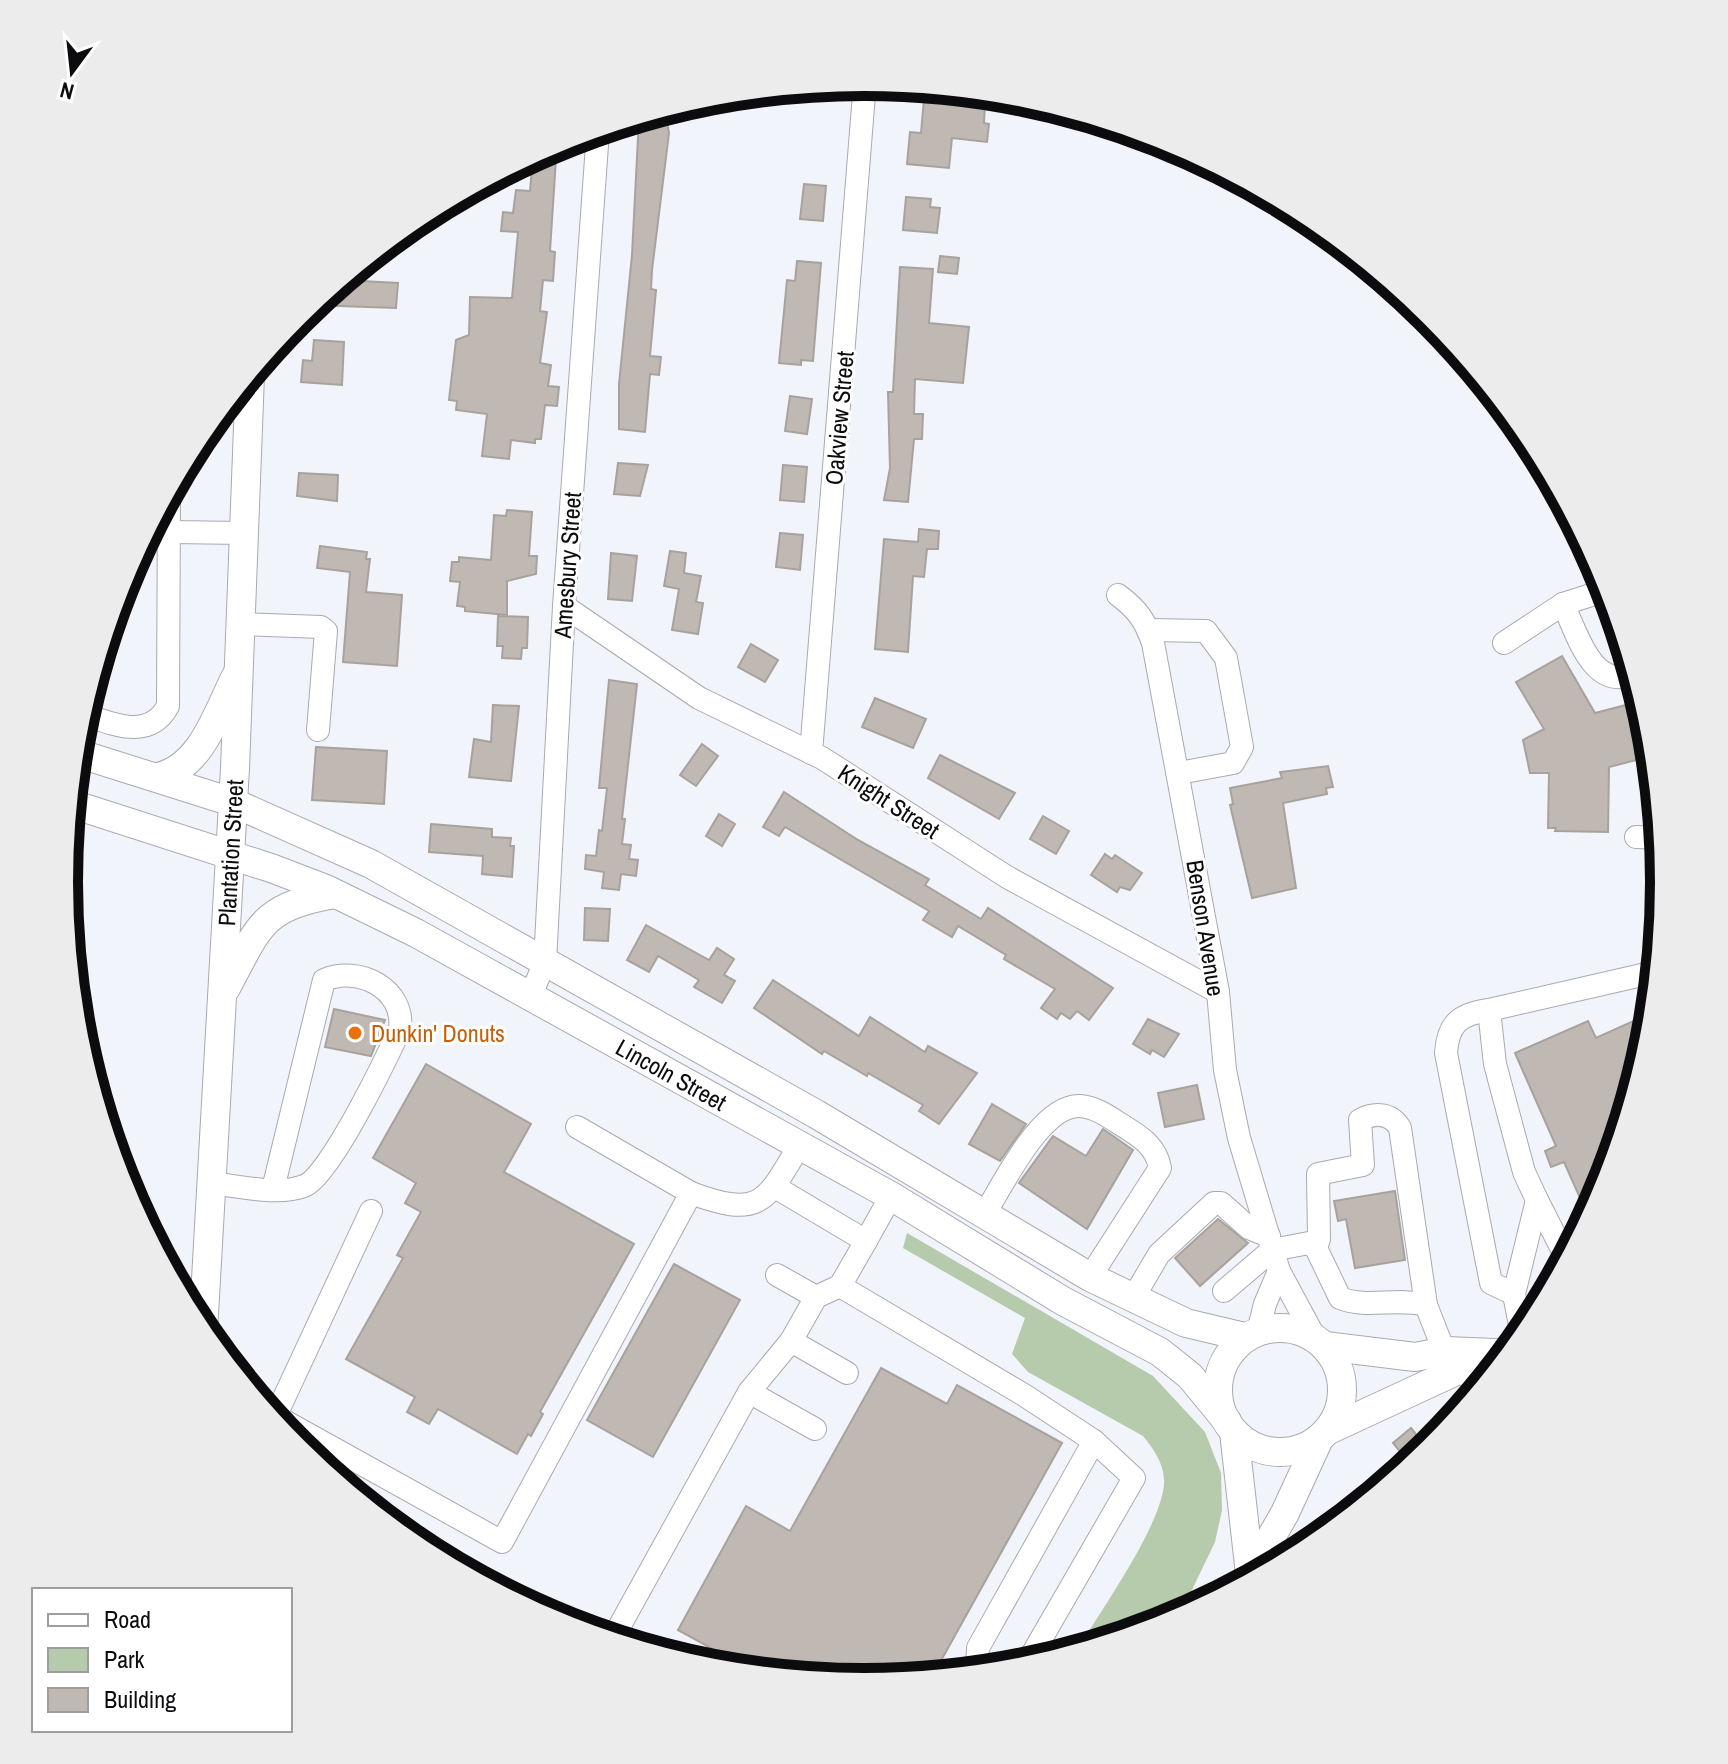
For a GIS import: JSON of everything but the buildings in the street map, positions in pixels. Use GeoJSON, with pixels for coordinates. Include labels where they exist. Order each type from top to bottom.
{"type":"FeatureCollection","features":[{"type":"Feature","properties":{"kind":"main road","name":"Plantation Street"},"geometry":{"type":"LineString","coordinates":[[204,1310],[240,669],[249,393]]}},
{"type":"Feature","properties":{"kind":"main road"},"geometry":{"type":"LineString","coordinates":[[158,777],[186,765],[200,748],[240,669]]}},
{"type":"Feature","properties":{"kind":"main road","name":"Lincoln Street"},"geometry":{"type":"LineString","coordinates":[[89,756],[232,802],[371,864],[816,1114],[1132,1300],[1186,1323],[1252,1334]]}},
{"type":"Feature","properties":{"kind":"main road","name":"Lincoln Street"},"geometry":{"type":"LineString","coordinates":[[82,807],[230,854],[335,894],[416,933],[891,1196],[1063,1301],[1160,1352],[1190,1376],[1231,1426]]}},
{"type":"Feature","properties":{"kind":"main road"},"geometry":{"type":"LineString","coordinates":[[222,995],[263,923],[297,901],[335,894]]}},
{"type":"Feature","properties":{"kind":"main road"},"geometry":{"type":"LineString","coordinates":[[799,1146],[816,1114]]}},
{"type":"Feature","properties":{"kind":"main road"},"geometry":{"type":"LineString","coordinates":[[891,1196],[909,1168]]}},
{"type":"Feature","properties":{"kind":"main road"},"geometry":{"type":"LineString","coordinates":[[1483,1366],[1420,1387],[1294,1451],[1281,1453],[1254,1447],[1231,1426],[1219,1406],[1218,1379],[1229,1353],[1252,1334],[1294,1330],[1319,1341],[1415,1357],[1444,1351],[1493,1353]]}},
{"type":"Feature","properties":{"kind":"main road"},"geometry":{"type":"LineString","coordinates":[[1258,1562],[1341,1398],[1341,1381],[1319,1341]]}},
{"type":"Feature","properties":{"kind":"main road"},"geometry":{"type":"LineString","coordinates":[[1231,1426],[1249,1567]]}},
{"type":"Feature","properties":{"kind":"street","name":"Oakview Street"},"geometry":{"type":"LineString","coordinates":[[811,753],[864,96]]}},
{"type":"Feature","properties":{"kind":"street","name":"Amesbury Street"},"geometry":{"type":"LineString","coordinates":[[530,997],[545,962],[564,606],[597,143]]}},
{"type":"Feature","properties":{"kind":"street"},"geometry":{"type":"LineString","coordinates":[[96,717],[138,729],[161,718],[168,706],[169,515]]}},
{"type":"Feature","properties":{"kind":"street"},"geometry":{"type":"LineString","coordinates":[[169,532],[245,533]]}},
{"type":"Feature","properties":{"kind":"street"},"geometry":{"type":"LineString","coordinates":[[1504,643],[1563,604],[1595,594]]}},
{"type":"Feature","properties":{"kind":"street","name":"Benson Avenue"},"geometry":{"type":"LineString","coordinates":[[1118,595],[1135,607],[1148,630],[1179,773],[1218,992],[1225,1070],[1239,1138],[1273,1252],[1319,1341]]}},
{"type":"Feature","properties":{"kind":"street"},"geometry":{"type":"LineString","coordinates":[[1563,604],[1596,667],[1608,678],[1623,678]]}},
{"type":"Feature","properties":{"kind":"street","name":"Knight Street"},"geometry":{"type":"LineString","coordinates":[[564,606],[699,698],[811,753],[1007,877],[1218,992]]}},
{"type":"Feature","properties":{"kind":"street"},"geometry":{"type":"LineString","coordinates":[[241,624],[321,627],[326,631],[318,730]]}},
{"type":"Feature","properties":{"kind":"street"},"geometry":{"type":"LineString","coordinates":[[1148,630],[1206,631],[1226,658],[1242,747],[1233,763],[1179,773]]}},
{"type":"Feature","properties":{"kind":"street"},"geometry":{"type":"LineString","coordinates":[[1636,837],[1648,838]]}},
{"type":"Feature","properties":{"kind":"street"},"geometry":{"type":"LineString","coordinates":[[211,1183],[280,1189],[304,1187],[325,1168],[400,1029],[402,1013],[394,998],[376,983],[357,976],[336,975],[324,980],[280,1189]]}},
{"type":"Feature","properties":{"kind":"street"},"geometry":{"type":"LineString","coordinates":[[1514,1294],[1491,1283],[1446,1053],[1448,1033],[1465,1013],[1644,975]]}},
{"type":"Feature","properties":{"kind":"street"},"geometry":{"type":"LineString","coordinates":[[1489,1010],[1495,1064],[1524,1172],[1560,1246]]}},
{"type":"Feature","properties":{"kind":"street"},"geometry":{"type":"LineString","coordinates":[[984,1215],[1036,1132],[1056,1112],[1078,1106],[1101,1112],[1144,1139],[1158,1156],[1160,1168],[1090,1277]]}},
{"type":"Feature","properties":{"kind":"street"},"geometry":{"type":"LineString","coordinates":[[1316,1248],[1319,1239],[1318,1174],[1363,1165],[1360,1120],[1387,1115],[1400,1128],[1426,1305],[1444,1351]]}},
{"type":"Feature","properties":{"kind":"street"},"geometry":{"type":"LineString","coordinates":[[577,1127],[691,1193],[741,1207],[763,1199],[775,1187],[799,1146]]}},
{"type":"Feature","properties":{"kind":"street"},"geometry":{"type":"LineString","coordinates":[[775,1187],[866,1241]]}},
{"type":"Feature","properties":{"kind":"street"},"geometry":{"type":"LineString","coordinates":[[300,1429],[502,1542],[691,1193]]}},
{"type":"Feature","properties":{"kind":"street"},"geometry":{"type":"LineString","coordinates":[[618,1628],[749,1392],[791,1341],[816,1297],[840,1286],[891,1196]]}},
{"type":"Feature","properties":{"kind":"street"},"geometry":{"type":"LineString","coordinates":[[1519,1318],[1514,1294],[1537,1200]]}},
{"type":"Feature","properties":{"kind":"street"},"geometry":{"type":"LineString","coordinates":[[1132,1300],[1159,1254],[1214,1203],[1221,1203],[1273,1252]]}},
{"type":"Feature","properties":{"kind":"street"},"geometry":{"type":"LineString","coordinates":[[277,1405],[371,1211]]}},
{"type":"Feature","properties":{"kind":"street"},"geometry":{"type":"LineString","coordinates":[[1224,1291],[1273,1252],[1309,1243],[1316,1248],[1340,1298],[1355,1304],[1414,1302],[1426,1305]]}},
{"type":"Feature","properties":{"kind":"street"},"geometry":{"type":"LineString","coordinates":[[1252,1334],[1265,1304],[1273,1252]]}},
{"type":"Feature","properties":{"kind":"street"},"geometry":{"type":"LineString","coordinates":[[777,1275],[816,1297]]}},
{"type":"Feature","properties":{"kind":"street"},"geometry":{"type":"LineString","coordinates":[[840,1286],[1024,1395],[1094,1441],[1134,1478],[1035,1649]]}},
{"type":"Feature","properties":{"kind":"street"},"geometry":{"type":"LineString","coordinates":[[791,1341],[847,1373]]}},
{"type":"Feature","properties":{"kind":"street"},"geometry":{"type":"LineString","coordinates":[[749,1392],[815,1429]]}},
{"type":"Feature","properties":{"kind":"street"},"geometry":{"type":"LineString","coordinates":[[978,1659],[978,1648],[1094,1441]]}},
{"type":"Feature","properties":{"kind":"green space"},"geometry":{"type":"Polygon","coordinates":[[[907,1233],[1153,1376],[1205,1432],[1221,1473],[1222,1510],[1215,1542],[1186,1599],[1087,1635],[1130,1565],[1155,1517],[1164,1479],[1160,1461],[1143,1436],[1028,1372],[1012,1354],[1025,1318],[903,1248],[907,1233]]]}},
{"type":"Feature","properties":{"kind":"place","name":"Dunkin' Donuts"},"geometry":{"type":"Point","coordinates":[355,1033]}}]}
